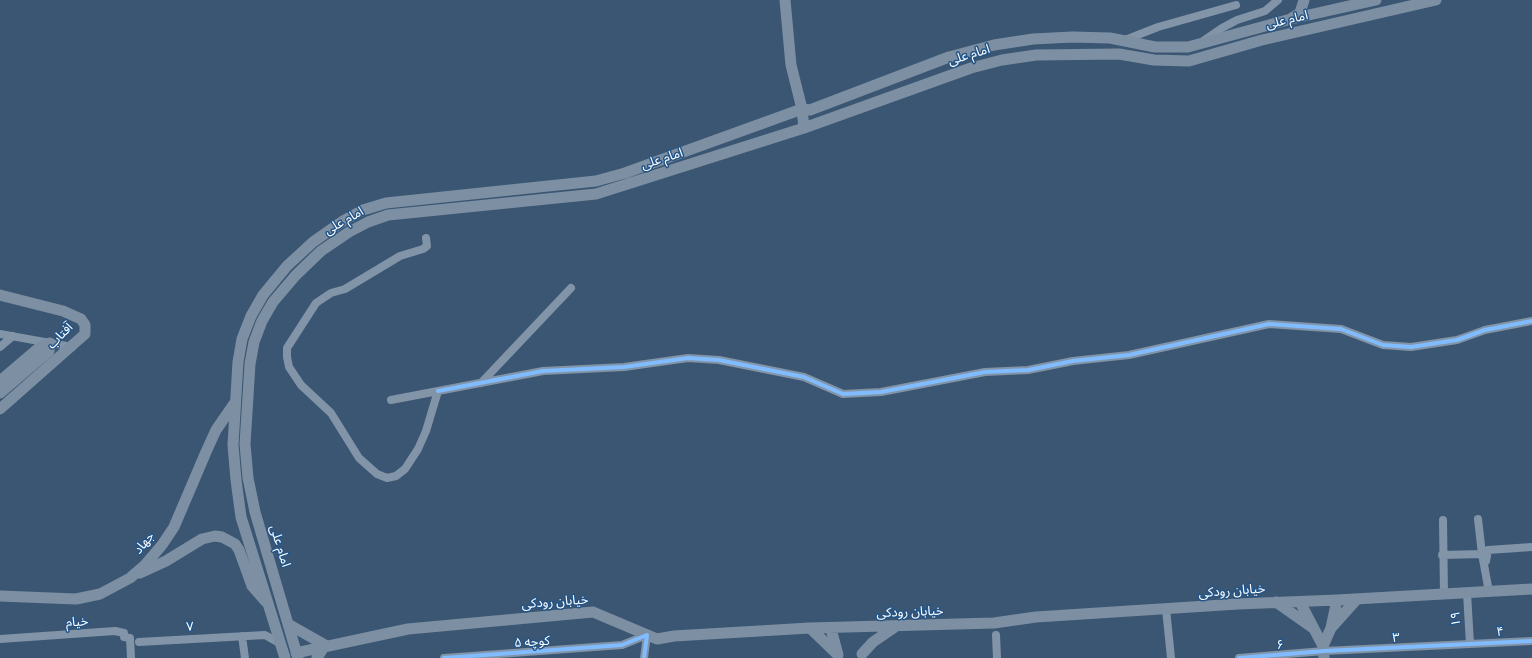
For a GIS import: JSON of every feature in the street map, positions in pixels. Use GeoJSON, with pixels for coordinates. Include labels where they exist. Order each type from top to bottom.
{"type":"FeatureCollection","features":[{"type":"Feature","properties":{"kind":"main road"},"geometry":{"type":"LineString","coordinates":[[785,0],[791,65],[802,109],[804,128]]}},
{"type":"Feature","properties":{"kind":"main road"},"geometry":{"type":"LineString","coordinates":[[1291,19],[1300,13],[1304,0]]}},
{"type":"Feature","properties":{"kind":"main road"},"geometry":{"type":"LineString","coordinates":[[1343,0],[1356,5]]}},
{"type":"Feature","properties":{"kind":"main road","name":"امام علی"},"geometry":{"type":"LineString","coordinates":[[285,658],[241,517],[236,480],[233,445],[234,403],[242,339],[251,316],[263,295],[287,266],[313,242],[343,221],[364,210],[386,203],[596,181],[625,173],[802,109],[810,110],[949,57],[994,45],[1033,39],[1072,37],[1125,40],[1155,46],[1188,47],[1291,19],[1376,0]]}},
{"type":"Feature","properties":{"kind":"main road","name":"امام علی"},"geometry":{"type":"LineString","coordinates":[[297,655],[255,512],[248,478],[246,444],[247,404],[254,342],[262,321],[273,302],[296,275],[321,251],[350,232],[368,222],[388,215],[598,193],[804,128],[971,68],[1002,60],[1036,55],[1119,54],[1154,60],[1189,61],[1262,40],[1436,0]]}},
{"type":"Feature","properties":{"kind":"main road"},"geometry":{"type":"LineString","coordinates":[[1188,47],[1189,61]]}},
{"type":"Feature","properties":{"kind":"main road"},"geometry":{"type":"LineString","coordinates":[[596,181],[598,193]]}},
{"type":"Feature","properties":{"kind":"main road","name":"آفتاب"},"geometry":{"type":"LineString","coordinates":[[0,295],[63,311],[81,319],[85,325],[85,334],[72,347],[0,409]]}},
{"type":"Feature","properties":{"kind":"main road"},"geometry":{"type":"LineString","coordinates":[[0,381],[40,347],[50,342]]}},
{"type":"Feature","properties":{"kind":"main road"},"geometry":{"type":"LineString","coordinates":[[0,393],[49,351],[50,342]]}},
{"type":"Feature","properties":{"kind":"main road","name":"جهاد"},"geometry":{"type":"LineString","coordinates":[[0,596],[76,599],[100,594],[130,578],[153,555],[174,527],[216,430],[234,403]]}},
{"type":"Feature","properties":{"kind":"main road"},"geometry":{"type":"LineString","coordinates":[[130,578],[166,561],[202,539],[215,536],[222,537],[235,544],[239,550],[252,586],[269,606]]}},
{"type":"Feature","properties":{"kind":"main road","name":"خیابان رودکی"},"geometry":{"type":"LineString","coordinates":[[297,655],[325,645],[408,629],[593,612],[657,640],[674,636],[810,628],[831,629],[994,623],[1036,618],[1276,602],[1300,602],[1532,589]]}},
{"type":"Feature","properties":{"kind":"main road"},"geometry":{"type":"LineString","coordinates":[[1331,628],[1358,599]]}},
{"type":"Feature","properties":{"kind":"main road"},"geometry":{"type":"LineString","coordinates":[[1324,652],[1337,600]]}},
{"type":"Feature","properties":{"kind":"main road"},"geometry":{"type":"LineString","coordinates":[[1276,602],[1314,629]]}},
{"type":"Feature","properties":{"kind":"main road"},"geometry":{"type":"LineString","coordinates":[[1300,602],[1324,652]]}},
{"type":"Feature","properties":{"kind":"main road"},"geometry":{"type":"LineString","coordinates":[[288,624],[325,645],[318,658]]}},
{"type":"Feature","properties":{"kind":"main road"},"geometry":{"type":"LineString","coordinates":[[861,656],[877,638],[896,626]]}},
{"type":"Feature","properties":{"kind":"main road"},"geometry":{"type":"LineString","coordinates":[[861,656],[871,627]]}},
{"type":"Feature","properties":{"kind":"main road"},"geometry":{"type":"LineString","coordinates":[[810,628],[839,657]]}},
{"type":"Feature","properties":{"kind":"main road"},"geometry":{"type":"LineString","coordinates":[[831,629],[839,657]]}},
{"type":"Feature","properties":{"kind":"street"},"geometry":{"type":"LineString","coordinates":[[1200,44],[1222,28],[1237,20],[1265,11],[1278,0]]}},
{"type":"Feature","properties":{"kind":"street"},"geometry":{"type":"LineString","coordinates":[[1125,40],[1158,27],[1236,2],[1237,20]]}},
{"type":"Feature","properties":{"kind":"street"},"geometry":{"type":"LineString","coordinates":[[426,238],[427,246],[423,249],[400,256],[352,285],[331,293],[316,303],[289,344],[286,357],[294,375],[302,385],[331,413],[359,458],[377,474],[387,478],[396,476],[405,469],[418,449],[426,431],[438,391]]}},
{"type":"Feature","properties":{"kind":"street"},"geometry":{"type":"LineString","coordinates":[[481,383],[571,288]]}},
{"type":"Feature","properties":{"kind":"street"},"geometry":{"type":"LineString","coordinates":[[391,400],[543,372],[624,367],[688,358],[719,360],[804,377],[843,394],[873,392],[985,372],[1028,370],[1073,361],[1129,355],[1269,324],[1341,329],[1383,344],[1411,347],[1457,340],[1485,330],[1532,321]]}},
{"type":"Feature","properties":{"kind":"street"},"geometry":{"type":"LineString","coordinates":[[0,334],[72,347]]}},
{"type":"Feature","properties":{"kind":"street"},"geometry":{"type":"LineString","coordinates":[[0,348],[13,336]]}},
{"type":"Feature","properties":{"kind":"street"},"geometry":{"type":"LineString","coordinates":[[1478,519],[1485,552],[1485,566],[1489,592]]}},
{"type":"Feature","properties":{"kind":"street"},"geometry":{"type":"LineString","coordinates":[[1443,520],[1442,555],[1444,594]]}},
{"type":"Feature","properties":{"kind":"street"},"geometry":{"type":"LineString","coordinates":[[1442,555],[1532,547]]}},
{"type":"Feature","properties":{"kind":"street","name":"۱۹"},"geometry":{"type":"LineString","coordinates":[[1467,593],[1470,644]]}},
{"type":"Feature","properties":{"kind":"street"},"geometry":{"type":"LineString","coordinates":[[1166,609],[1171,658]]}},
{"type":"Feature","properties":{"kind":"street","name":"خیام"},"geometry":{"type":"LineString","coordinates":[[0,639],[115,631],[124,633],[124,637],[130,638],[131,658]]}},
{"type":"Feature","properties":{"kind":"street","name":"۷"},"geometry":{"type":"LineString","coordinates":[[139,642],[265,635],[281,644]]}},
{"type":"Feature","properties":{"kind":"street"},"geometry":{"type":"LineString","coordinates":[[644,658],[647,635]]}},
{"type":"Feature","properties":{"kind":"street","name":"کوچه ۵"},"geometry":{"type":"LineString","coordinates":[[444,658],[622,646],[647,635]]}},
{"type":"Feature","properties":{"kind":"street"},"geometry":{"type":"LineString","coordinates":[[996,635],[997,658]]}},
{"type":"Feature","properties":{"kind":"street"},"geometry":{"type":"LineString","coordinates":[[242,636],[245,658]]}},
{"type":"Feature","properties":{"kind":"street","name":"۴"},"geometry":{"type":"LineString","coordinates":[[1470,644],[1532,641]]}},
{"type":"Feature","properties":{"kind":"street","name":"۳"},"geometry":{"type":"LineString","coordinates":[[1324,652],[1470,644]]}},
{"type":"Feature","properties":{"kind":"street","name":"۶"},"geometry":{"type":"LineString","coordinates":[[1239,658],[1324,652]]}},
{"type":"Feature","properties":{"kind":"cycle path"},"geometry":{"type":"LineString","coordinates":[[438,391],[543,371],[624,367],[688,358],[719,360],[804,377],[843,394],[881,392],[985,372],[1028,370],[1073,361],[1129,355],[1269,324],[1341,329],[1383,345],[1411,347],[1457,340],[1485,330],[1532,321]]}},
{"type":"Feature","properties":{"kind":"cycle path"},"geometry":{"type":"LineString","coordinates":[[444,658],[622,645],[647,635],[644,658]]}},
{"type":"Feature","properties":{"kind":"cycle path"},"geometry":{"type":"LineString","coordinates":[[1239,658],[1324,651],[1532,641]]}}]}
